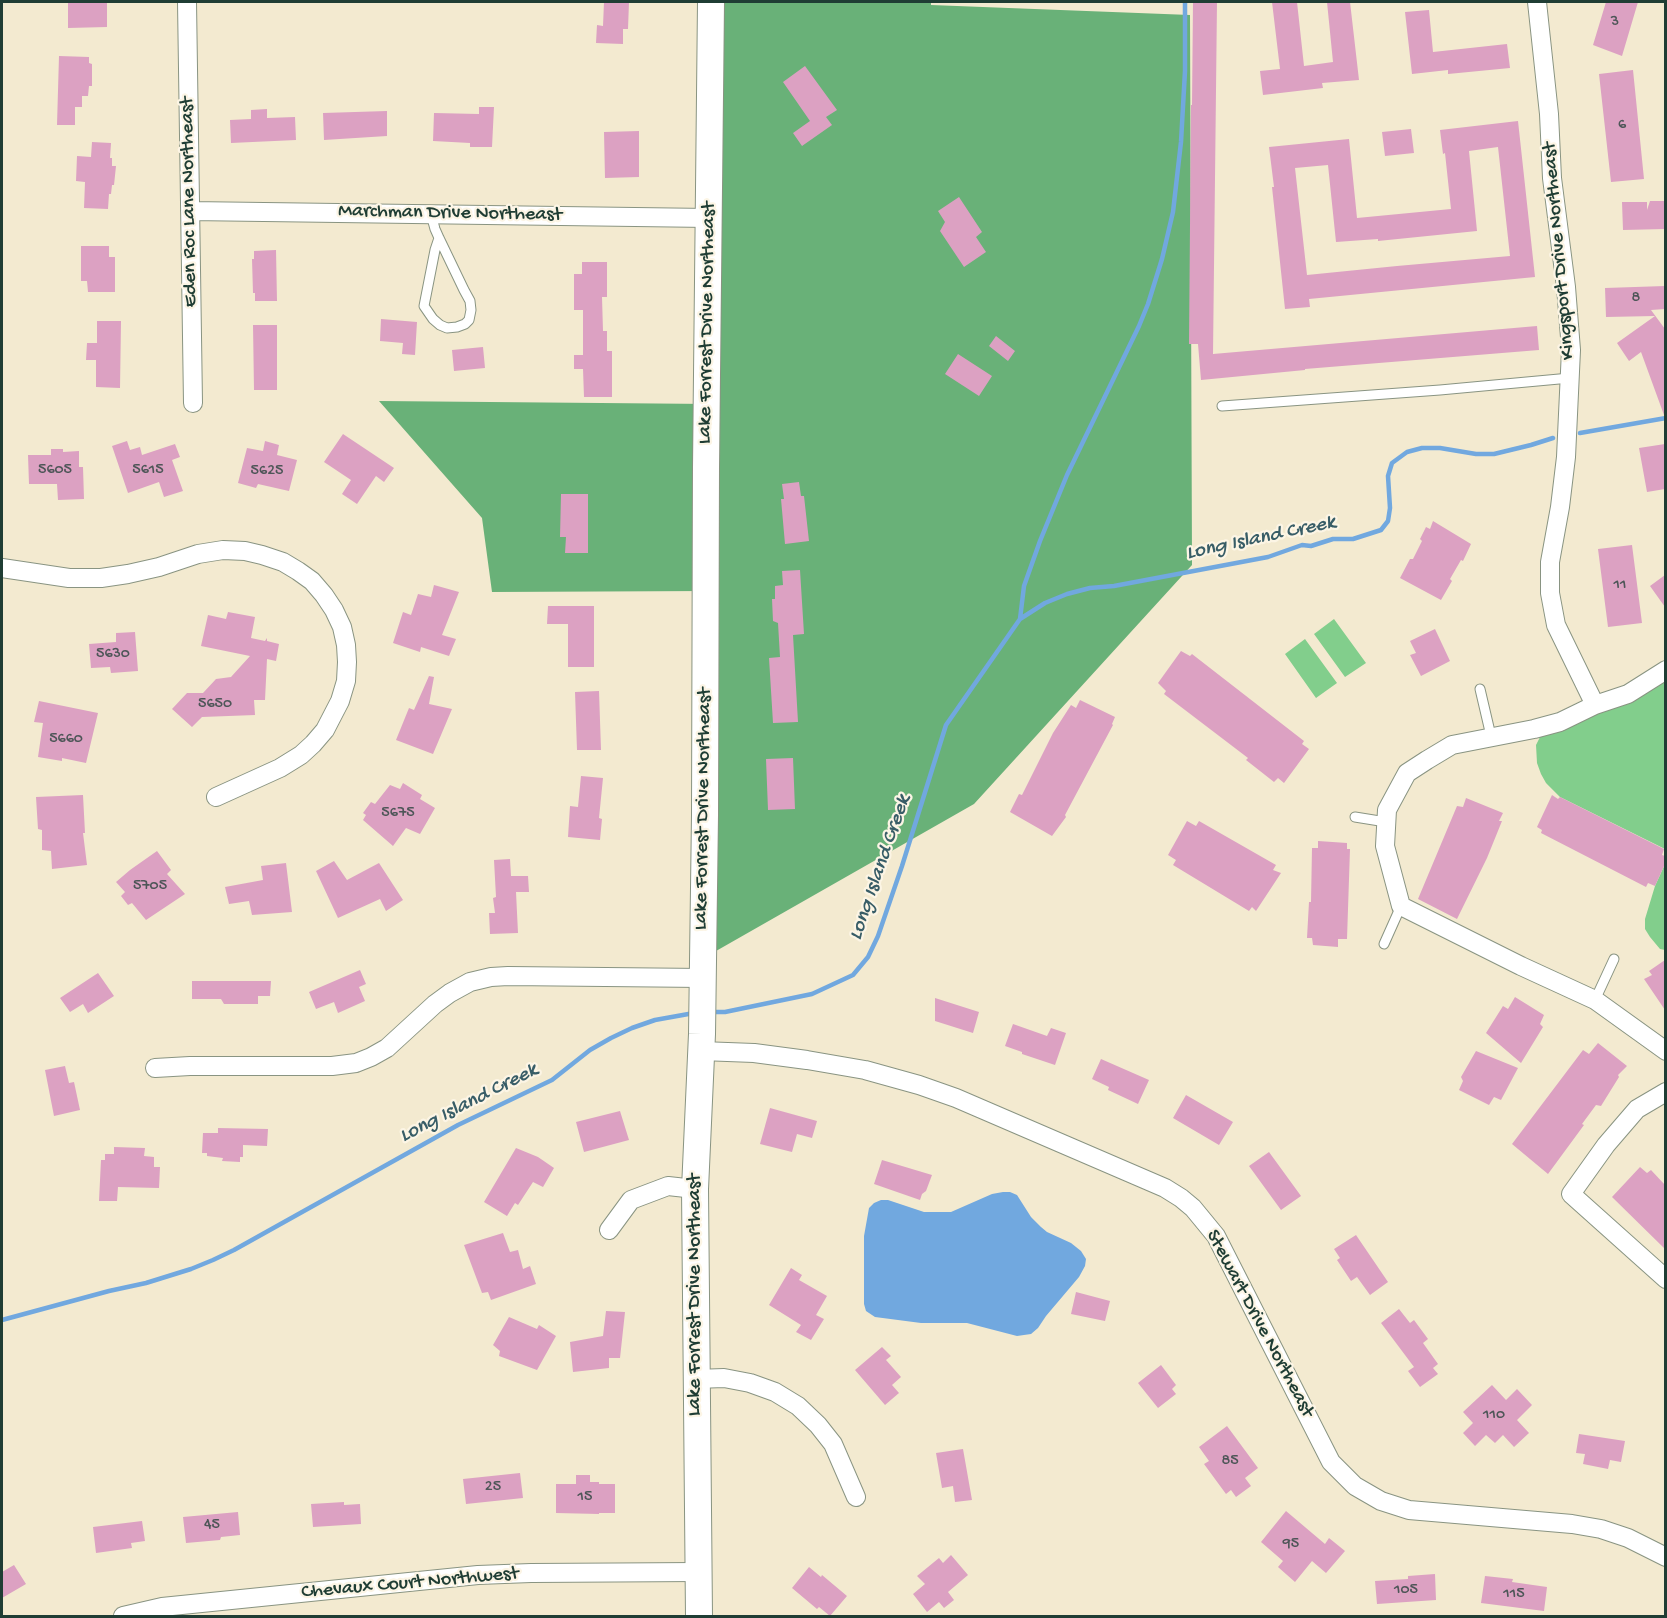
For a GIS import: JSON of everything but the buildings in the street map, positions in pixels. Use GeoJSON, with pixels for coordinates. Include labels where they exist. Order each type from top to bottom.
{"type":"FeatureCollection","features":[{"type":"Feature","properties":{"kind":"street","name":"Eden Roc Lane Northeast"},"geometry":{"type":"LineString","coordinates":[[187,2],[193,403]]}},
{"type":"Feature","properties":{"kind":"street","name":"Lake Forrest Drive Northeast"},"geometry":{"type":"LineString","coordinates":[[699,1617],[695,1189],[701,1042],[705,815],[711,2]]}},
{"type":"Feature","properties":{"kind":"street","name":"Kingsport Drive Northeast"},"geometry":{"type":"LineString","coordinates":[[1537,2],[1549,114],[1552,178],[1571,350],[1566,457],[1550,562],[1550,593],[1556,625],[1595,705]]}},
{"type":"Feature","properties":{"kind":"street","name":"Marchman Drive Northeast"},"geometry":{"type":"LineString","coordinates":[[190,211],[709,218]]}},
{"type":"Feature","properties":{"kind":"street"},"geometry":{"type":"LineString","coordinates":[[2,568],[69,578],[101,578],[159,567],[198,554],[223,550],[245,551],[283,562],[312,581],[324,594],[342,627],[347,662],[346,681],[340,701],[325,730],[301,755],[280,768],[216,797]]}},
{"type":"Feature","properties":{"kind":"street"},"geometry":{"type":"LineString","coordinates":[[1665,670],[1629,694],[1595,705],[1560,722],[1452,745],[1407,773],[1387,810],[1385,846],[1401,906],[1595,1000],[1665,1051]]}},
{"type":"Feature","properties":{"kind":"street"},"geometry":{"type":"LineString","coordinates":[[155,1068],[332,1066],[356,1063],[387,1048],[450,993],[470,982],[491,977],[508,975],[702,990]]}},
{"type":"Feature","properties":{"kind":"street","name":"Stewart Drive Northeast"},"geometry":{"type":"LineString","coordinates":[[701,1042],[754,1053],[865,1070],[919,1085],[967,1102],[1165,1188],[1193,1208],[1216,1236],[1331,1462],[1355,1486],[1381,1501],[1409,1510],[1572,1524],[1601,1529],[1628,1538],[1665,1557]]}},
{"type":"Feature","properties":{"kind":"street"},"geometry":{"type":"LineString","coordinates":[[1665,1092],[1637,1109],[1606,1145],[1571,1194],[1665,1279]]}},
{"type":"Feature","properties":{"kind":"street"},"geometry":{"type":"LineString","coordinates":[[609,1230],[631,1200],[668,1186],[695,1189]]}},
{"type":"Feature","properties":{"kind":"street"},"geometry":{"type":"LineString","coordinates":[[696,1379],[724,1378],[750,1383],[775,1392],[798,1407],[818,1425],[833,1444],[856,1497]]}},
{"type":"Feature","properties":{"kind":"street","name":"Chevaux Court Northwest"},"geometry":{"type":"LineString","coordinates":[[123,1617],[162,1607],[478,1575],[698,1572]]}},
{"type":"Feature","properties":{"kind":"lane"},"geometry":{"type":"LineString","coordinates":[[431,214],[439,238],[470,301],[469,320],[457,327],[447,328],[440,325],[424,306],[439,238]]}},
{"type":"Feature","properties":{"kind":"lane"},"geometry":{"type":"LineString","coordinates":[[1222,406],[1570,378]]}},
{"type":"Feature","properties":{"kind":"lane"},"geometry":{"type":"LineString","coordinates":[[1480,689],[1491,736]]}},
{"type":"Feature","properties":{"kind":"lane"},"geometry":{"type":"LineString","coordinates":[[1355,817],[1386,822]]}},
{"type":"Feature","properties":{"kind":"lane"},"geometry":{"type":"LineString","coordinates":[[1384,945],[1401,906]]}},
{"type":"Feature","properties":{"kind":"lane"},"geometry":{"type":"LineString","coordinates":[[1595,1000],[1614,960]]}},
{"type":"Feature","properties":{"kind":"green space"},"geometry":{"type":"Polygon","coordinates":[[[718,2],[931,2],[931,5],[1190,15],[1192,565],[974,804],[702,959],[708,591],[492,592],[482,518],[379,401],[711,404],[718,2]]]}},
{"type":"Feature","properties":{"kind":"green space"},"geometry":{"type":"Polygon","coordinates":[[[1334,619],[1366,663],[1345,677],[1314,634],[1334,619]]]}},
{"type":"Feature","properties":{"kind":"green space"},"geometry":{"type":"Polygon","coordinates":[[[1305,639],[1337,683],[1316,698],[1285,654],[1305,639]]]}},
{"type":"Feature","properties":{"kind":"green space"},"geometry":{"type":"Polygon","coordinates":[[[1665,670],[1665,849],[1560,797],[1546,783],[1541,774],[1537,763],[1536,745],[1541,735],[1665,670]]]}},
{"type":"Feature","properties":{"kind":"green space"},"geometry":{"type":"Polygon","coordinates":[[[1665,864],[1665,950],[1660,949],[1650,937],[1645,929],[1645,919],[1655,886],[1665,864]]]}},
{"type":"Feature","properties":{"kind":"water"},"geometry":{"type":"Polygon","coordinates":[[[1003,1192],[1017,1195],[1031,1217],[1041,1227],[1071,1243],[1081,1251],[1086,1259],[1079,1277],[1038,1328],[1031,1334],[1017,1336],[967,1323],[921,1323],[875,1317],[866,1311],[864,1304],[864,1236],[869,1208],[874,1203],[888,1200],[924,1212],[951,1212],[992,1194],[1003,1192]]]}},
{"type":"Feature","properties":{"kind":"waterway"},"geometry":{"type":"LineString","coordinates":[[1020,619],[1024,586],[1040,541],[1067,475],[1139,326],[1162,259],[1173,212],[1181,142],[1185,71],[1185,2]]}},
{"type":"Feature","properties":{"kind":"waterway","name":"Long Island Creek"},"geometry":{"type":"LineString","coordinates":[[1580,433],[1666,418]]}},
{"type":"Feature","properties":{"kind":"waterway","name":"Long Island Creek"},"geometry":{"type":"LineString","coordinates":[[712,1012],[725,1012],[812,994],[853,975],[868,957],[878,936],[902,866],[946,725],[1020,619],[1045,603],[1090,588],[1114,586],[1268,557],[1302,545],[1311,546],[1333,539],[1353,539],[1381,530],[1388,521],[1390,508],[1388,476],[1392,463],[1407,452],[1422,448],[1440,448],[1476,454],[1494,454],[1553,438]]}},
{"type":"Feature","properties":{"kind":"waterway","name":"Long Island Creek"},"geometry":{"type":"LineString","coordinates":[[2,1320],[146,1283],[213,1260],[458,1125],[552,1080],[590,1050],[611,1038],[655,1020],[694,1013]]}}]}
